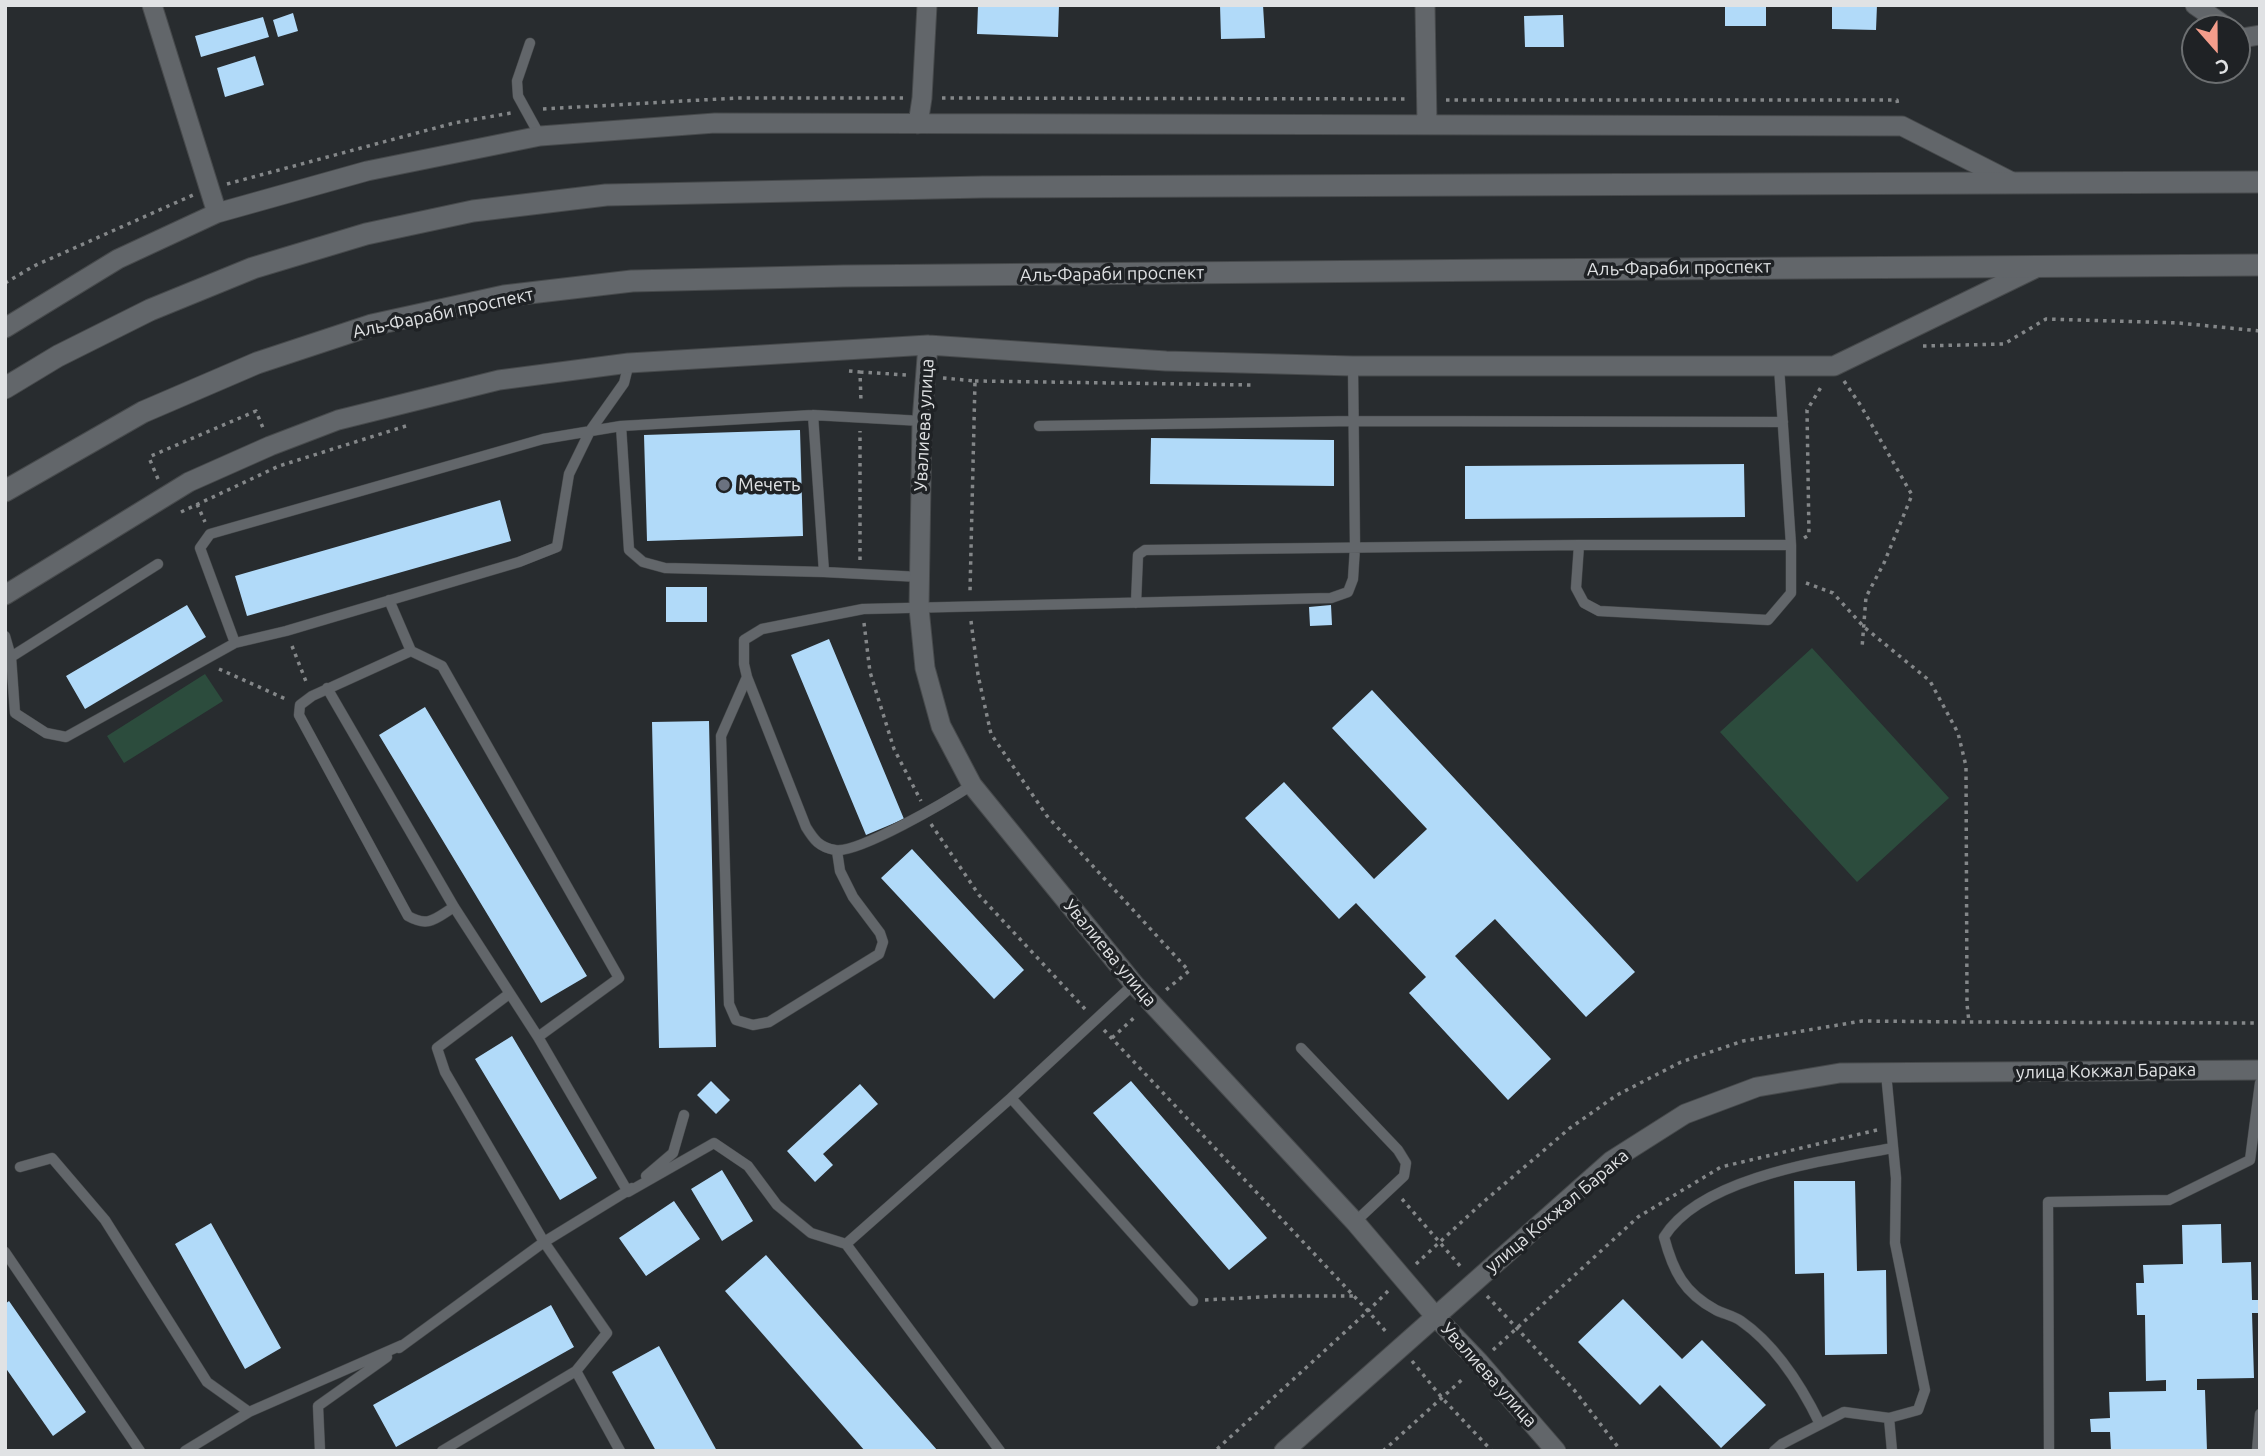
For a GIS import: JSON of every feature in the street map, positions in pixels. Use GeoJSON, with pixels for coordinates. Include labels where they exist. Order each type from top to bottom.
{"type":"FeatureCollection","features":[{"type":"Feature","properties":{"kind":"street"},"geometry":{"type":"LineString","coordinates":[[152,5],[216,213]]}},
{"type":"Feature","properties":{"kind":"street"},"geometry":{"type":"LineString","coordinates":[[918,124],[927,5]]}},
{"type":"Feature","properties":{"kind":"street"},"geometry":{"type":"LineString","coordinates":[[1424,5],[1427,125]]}},
{"type":"Feature","properties":{"kind":"street"},"geometry":{"type":"LineString","coordinates":[[5,328],[118,259],[216,213],[368,171],[540,136],[715,123],[1902,126],[2014,183]]}},
{"type":"Feature","properties":{"kind":"street"},"geometry":{"type":"LineString","coordinates":[[5,388],[58,356],[150,310],[253,268],[366,233],[473,211],[606,195],[983,187],[2260,182]]}},
{"type":"Feature","properties":{"kind":"street"},"geometry":{"type":"LineString","coordinates":[[5,595],[189,482],[270,446],[338,420],[499,380],[629,363],[928,345],[1167,361],[1353,366],[1834,366],[2043,265]]}},
{"type":"Feature","properties":{"kind":"street","name":"Аль-Фараби проспект"},"geometry":{"type":"LineString","coordinates":[[5,491],[143,412],[257,363],[385,322],[504,296],[632,281],[885,276],[2260,265]]}},
{"type":"Feature","properties":{"kind":"street","name":"Увалиева улица"},"geometry":{"type":"LineString","coordinates":[[928,345],[922,421],[919,608],[925,668],[941,726],[972,785],[1134,984],[1355,1223],[1434,1316],[1479,1362],[1556,1451]]}},
{"type":"Feature","properties":{"kind":"street","name":"улица Кокжал Барака"},"geometry":{"type":"LineString","coordinates":[[1284,1451],[1611,1161],[1685,1114],[1757,1087],[1840,1073],[2260,1070]]}},
{"type":"Feature","properties":{"kind":"lane"},"geometry":{"type":"LineString","coordinates":[[530,43],[517,81],[518,96],[540,136]]}},
{"type":"Feature","properties":{"kind":"lane"},"geometry":{"type":"LineString","coordinates":[[5,636],[11,657],[15,713],[46,733],[66,737],[235,643],[286,631],[520,562],[557,547],[569,474],[590,431],[624,383],[629,363]]}},
{"type":"Feature","properties":{"kind":"lane"},"geometry":{"type":"LineString","coordinates":[[972,785],[927,813],[853,847],[837,851],[817,844],[806,827],[747,677],[744,640],[762,629],[863,609],[1331,598],[1348,592],[1353,579],[1355,547],[1353,366]]}},
{"type":"Feature","properties":{"kind":"lane"},"geometry":{"type":"LineString","coordinates":[[1579,545],[1576,588],[1584,603],[1599,611],[1768,620],[1791,593],[1791,545],[1779,367]]}},
{"type":"Feature","properties":{"kind":"lane"},"geometry":{"type":"LineString","coordinates":[[813,415],[824,572]]}},
{"type":"Feature","properties":{"kind":"lane"},"geometry":{"type":"LineString","coordinates":[[235,643],[200,548],[210,534],[543,439],[621,426],[813,415],[922,421]]}},
{"type":"Feature","properties":{"kind":"lane"},"geometry":{"type":"LineString","coordinates":[[1040,426],[1354,422],[1783,422]]}},
{"type":"Feature","properties":{"kind":"lane"},"geometry":{"type":"LineString","coordinates":[[621,426],[629,550],[643,562],[665,568],[920,577]]}},
{"type":"Feature","properties":{"kind":"lane"},"geometry":{"type":"LineString","coordinates":[[1136,603],[1136,565],[1138,555],[1145,550],[1791,545]]}},
{"type":"Feature","properties":{"kind":"lane"},"geometry":{"type":"LineString","coordinates":[[11,657],[158,564]]}},
{"type":"Feature","properties":{"kind":"lane"},"geometry":{"type":"LineString","coordinates":[[389,600],[411,651],[442,667],[619,978],[538,1037]]}},
{"type":"Feature","properties":{"kind":"lane"},"geometry":{"type":"LineString","coordinates":[[411,651],[312,696],[300,705],[299,715],[408,916],[419,922],[431,922],[454,907]]}},
{"type":"Feature","properties":{"kind":"lane"},"geometry":{"type":"LineString","coordinates":[[747,677],[721,736],[729,1003],[737,1020],[753,1025],[769,1022],[879,954],[883,942],[880,933],[853,897],[840,871],[837,851]]}},
{"type":"Feature","properties":{"kind":"lane"},"geometry":{"type":"LineString","coordinates":[[327,688],[454,907],[538,1037],[628,1192]]}},
{"type":"Feature","properties":{"kind":"lane"},"geometry":{"type":"LineString","coordinates":[[846,1244],[1012,1098],[1134,984]]}},
{"type":"Feature","properties":{"kind":"lane"},"geometry":{"type":"LineString","coordinates":[[442,1451],[576,1371],[607,1333],[544,1242],[445,1072],[437,1048],[509,994]]}},
{"type":"Feature","properties":{"kind":"lane"},"geometry":{"type":"LineString","coordinates":[[1301,1048],[1398,1150],[1406,1163],[1404,1176],[1355,1223]]}},
{"type":"Feature","properties":{"kind":"lane"},"geometry":{"type":"LineString","coordinates":[[1774,1451],[1782,1444],[1844,1412],[1889,1418],[1918,1410],[1925,1390],[1895,1243],[1896,1178],[1886,1073]]}},
{"type":"Feature","properties":{"kind":"lane"},"geometry":{"type":"LineString","coordinates":[[2049,1451],[2048,1202],[2169,1200],[2255,1161],[2260,1083]]}},
{"type":"Feature","properties":{"kind":"lane"},"geometry":{"type":"LineString","coordinates":[[1012,1098],[1193,1301]]}},
{"type":"Feature","properties":{"kind":"lane"},"geometry":{"type":"LineString","coordinates":[[628,1192],[673,1153],[684,1115]]}},
{"type":"Feature","properties":{"kind":"lane"},"geometry":{"type":"LineString","coordinates":[[320,1451],[318,1406],[544,1242],[714,1143],[748,1166],[777,1205],[811,1233],[846,1244],[1000,1451]]}},
{"type":"Feature","properties":{"kind":"lane"},"geometry":{"type":"LineString","coordinates":[[1821,1424],[1803,1390],[1772,1350],[1741,1321],[1713,1308],[1689,1291],[1672,1266],[1664,1237],[1674,1222],[1724,1191],[1794,1166],[1893,1148]]}},
{"type":"Feature","properties":{"kind":"lane"},"geometry":{"type":"LineString","coordinates":[[20,1167],[52,1158],[105,1220],[207,1381],[249,1412]]}},
{"type":"Feature","properties":{"kind":"lane"},"geometry":{"type":"LineString","coordinates":[[5,1252],[140,1451]]}},
{"type":"Feature","properties":{"kind":"lane"},"geometry":{"type":"LineString","coordinates":[[185,1451],[249,1412],[402,1345]]}},
{"type":"Feature","properties":{"kind":"lane"},"geometry":{"type":"LineString","coordinates":[[576,1371],[620,1451]]}},
{"type":"Feature","properties":{"kind":"lane"},"geometry":{"type":"LineString","coordinates":[[2257,1451],[2260,1415]]}},
{"type":"Feature","properties":{"kind":"lane"},"geometry":{"type":"LineString","coordinates":[[1889,1418],[1892,1451]]}},
{"type":"Feature","properties":{"kind":"path"},"geometry":{"type":"LineString","coordinates":[[1913,346],[2004,344],[2046,319],[2179,323],[2260,331]]}},
{"type":"Feature","properties":{"kind":"path"},"geometry":{"type":"LineString","coordinates":[[1791,545],[1809,535],[1807,410],[1834,366],[1861,406],[1912,495],[1884,563],[1866,597],[1862,648]]}},
{"type":"Feature","properties":{"kind":"path"},"geometry":{"type":"LineString","coordinates":[[842,371],[975,381],[970,607],[978,675],[991,734],[1047,816],[1189,971],[1112,1038]]}},
{"type":"Feature","properties":{"kind":"path"},"geometry":{"type":"LineString","coordinates":[[859,575],[860,372]]}},
{"type":"Feature","properties":{"kind":"path"},"geometry":{"type":"LineString","coordinates":[[166,497],[150,460],[152,456],[256,411],[270,446]]}},
{"type":"Feature","properties":{"kind":"path"},"geometry":{"type":"LineString","coordinates":[[174,516],[279,466],[406,425]]}},
{"type":"Feature","properties":{"kind":"path"},"geometry":{"type":"LineString","coordinates":[[189,482],[210,534]]}},
{"type":"Feature","properties":{"kind":"path"},"geometry":{"type":"LineString","coordinates":[[1791,577],[1833,593],[1864,626],[1930,681],[1958,733],[1966,765],[1969,1022],[2260,1023]]}},
{"type":"Feature","properties":{"kind":"path"},"geometry":{"type":"LineString","coordinates":[[863,609],[870,672],[894,749],[932,827],[979,895],[1368,1311],[1215,1451]]}},
{"type":"Feature","properties":{"kind":"path"},"geometry":{"type":"LineString","coordinates":[[286,631],[312,696]]}},
{"type":"Feature","properties":{"kind":"path"},"geometry":{"type":"LineString","coordinates":[[202,662],[300,705]]}},
{"type":"Feature","properties":{"kind":"path"},"geometry":{"type":"LineString","coordinates":[[1383,1451],[1443,1399],[1479,1362],[1638,1217],[1721,1167],[1891,1127]]}},
{"type":"Feature","properties":{"kind":"path"},"geometry":{"type":"LineString","coordinates":[[1391,1188],[1575,1391],[1621,1451]]}},
{"type":"Feature","properties":{"kind":"path"},"geometry":{"type":"LineString","coordinates":[[1193,1301],[1278,1296],[1354,1296]]}},
{"type":"Feature","properties":{"kind":"green space"},"geometry":{"type":"Polygon","coordinates":[[[1812,648],[1949,798],[1857,882],[1720,732],[1812,648]]]}},
{"type":"Feature","properties":{"kind":"green space"},"geometry":{"type":"Polygon","coordinates":[[[205,674],[223,701],[124,763],[107,736],[205,674]]]}},
{"type":"Feature","properties":{"kind":"building"},"geometry":{"type":"Polygon","coordinates":[[[978,5],[1059,5],[1058,37],[977,34],[978,5]]]}},
{"type":"Feature","properties":{"kind":"building"},"geometry":{"type":"Polygon","coordinates":[[[1220,5],[1263,5],[1265,38],[1221,39],[1220,5]]]}},
{"type":"Feature","properties":{"kind":"building"},"geometry":{"type":"Polygon","coordinates":[[[1725,5],[1766,5],[1766,26],[1725,26],[1725,5]]]}},
{"type":"Feature","properties":{"kind":"building"},"geometry":{"type":"Polygon","coordinates":[[[1832,5],[1877,5],[1876,30],[1832,29],[1832,5]]]}},
{"type":"Feature","properties":{"kind":"building"},"geometry":{"type":"Polygon","coordinates":[[[293,13],[298,31],[278,37],[273,20],[293,13]]]}},
{"type":"Feature","properties":{"kind":"building"},"geometry":{"type":"Polygon","coordinates":[[[1563,15],[1564,47],[1525,47],[1524,16],[1563,15]]]}},
{"type":"Feature","properties":{"kind":"building"},"geometry":{"type":"Polygon","coordinates":[[[263,17],[269,37],[201,57],[195,36],[263,17]]]}},
{"type":"Feature","properties":{"kind":"building"},"geometry":{"type":"Polygon","coordinates":[[[255,56],[264,85],[225,97],[217,68],[255,56]]]}},
{"type":"Feature","properties":{"kind":"building","name":"Мечеть"},"geometry":{"type":"Polygon","coordinates":[[[800,430],[803,536],[647,541],[644,435],[800,430]]]}},
{"type":"Feature","properties":{"kind":"building"},"geometry":{"type":"Polygon","coordinates":[[[1151,438],[1334,440],[1334,486],[1150,484],[1151,438]]]}},
{"type":"Feature","properties":{"kind":"building"},"geometry":{"type":"Polygon","coordinates":[[[1744,464],[1745,517],[1465,519],[1465,466],[1744,464]]]}},
{"type":"Feature","properties":{"kind":"building"},"geometry":{"type":"Polygon","coordinates":[[[500,500],[511,541],[247,616],[235,576],[500,500]]]}},
{"type":"Feature","properties":{"kind":"building"},"geometry":{"type":"Polygon","coordinates":[[[666,587],[707,587],[707,622],[666,622],[666,587]]]}},
{"type":"Feature","properties":{"kind":"building"},"geometry":{"type":"Polygon","coordinates":[[[187,605],[206,637],[85,709],[66,676],[187,605]]]}},
{"type":"Feature","properties":{"kind":"building"},"geometry":{"type":"Polygon","coordinates":[[[1331,605],[1332,625],[1310,626],[1309,607],[1331,605]]]}},
{"type":"Feature","properties":{"kind":"building"},"geometry":{"type":"Polygon","coordinates":[[[829,639],[904,819],[866,835],[791,655],[829,639]]]}},
{"type":"Feature","properties":{"kind":"building"},"geometry":{"type":"Polygon","coordinates":[[[1372,690],[1635,972],[1586,1017],[1495,919],[1455,956],[1551,1059],[1508,1100],[1409,993],[1426,977],[1356,903],[1339,919],[1245,818],[1284,782],[1374,879],[1427,829],[1332,728],[1372,690]]]}},
{"type":"Feature","properties":{"kind":"building"},"geometry":{"type":"Polygon","coordinates":[[[425,707],[587,976],[541,1003],[379,735],[425,707]]]}},
{"type":"Feature","properties":{"kind":"building"},"geometry":{"type":"Polygon","coordinates":[[[709,721],[716,1047],[659,1048],[652,722],[709,721]]]}},
{"type":"Feature","properties":{"kind":"building"},"geometry":{"type":"Polygon","coordinates":[[[912,849],[1024,970],[994,999],[881,878],[912,849]]]}},
{"type":"Feature","properties":{"kind":"building"},"geometry":{"type":"Polygon","coordinates":[[[512,1036],[597,1178],[560,1200],[475,1059],[512,1036]]]}},
{"type":"Feature","properties":{"kind":"building"},"geometry":{"type":"Polygon","coordinates":[[[711,1081],[730,1100],[716,1114],[697,1095],[711,1081]]]}},
{"type":"Feature","properties":{"kind":"building"},"geometry":{"type":"Polygon","coordinates":[[[1131,1081],[1267,1238],[1229,1270],[1093,1113],[1131,1081]]]}},
{"type":"Feature","properties":{"kind":"building"},"geometry":{"type":"Polygon","coordinates":[[[860,1084],[878,1104],[823,1154],[833,1165],[815,1182],[787,1151],[860,1084]]]}},
{"type":"Feature","properties":{"kind":"building"},"geometry":{"type":"Polygon","coordinates":[[[722,1170],[753,1221],[722,1241],[691,1189],[722,1170]]]}},
{"type":"Feature","properties":{"kind":"building"},"geometry":{"type":"Polygon","coordinates":[[[1794,1181],[1855,1181],[1857,1271],[1886,1270],[1887,1354],[1825,1355],[1824,1273],[1795,1274],[1794,1181]]]}},
{"type":"Feature","properties":{"kind":"building"},"geometry":{"type":"Polygon","coordinates":[[[674,1201],[700,1239],[646,1276],[619,1238],[674,1201]]]}},
{"type":"Feature","properties":{"kind":"building"},"geometry":{"type":"Polygon","coordinates":[[[211,1223],[281,1348],[245,1369],[175,1244],[211,1223]]]}},
{"type":"Feature","properties":{"kind":"building"},"geometry":{"type":"Polygon","coordinates":[[[2221,1224],[2222,1263],[2251,1262],[2252,1300],[2260,1300],[2260,1313],[2252,1313],[2254,1378],[2197,1379],[2197,1390],[2205,1390],[2207,1451],[2111,1451],[2110,1432],[2091,1432],[2090,1419],[2110,1418],[2109,1392],[2166,1391],[2166,1380],[2146,1381],[2145,1315],[2137,1315],[2136,1283],[2144,1283],[2143,1265],[2183,1264],[2182,1225],[2221,1224]]]}},
{"type":"Feature","properties":{"kind":"building"},"geometry":{"type":"Polygon","coordinates":[[[766,1255],[938,1451],[865,1451],[725,1291],[766,1255]]]}},
{"type":"Feature","properties":{"kind":"building"},"geometry":{"type":"Polygon","coordinates":[[[1623,1299],[1682,1359],[1702,1340],[1766,1405],[1721,1448],[1660,1385],[1640,1405],[1578,1342],[1623,1299]]]}},
{"type":"Feature","properties":{"kind":"building"},"geometry":{"type":"Polygon","coordinates":[[[9,1301],[86,1412],[53,1436],[5,1367],[5,1304],[9,1301]]]}},
{"type":"Feature","properties":{"kind":"building"},"geometry":{"type":"Polygon","coordinates":[[[551,1305],[574,1347],[396,1447],[373,1405],[551,1305]]]}},
{"type":"Feature","properties":{"kind":"building"},"geometry":{"type":"Polygon","coordinates":[[[659,1346],[717,1451],[656,1451],[612,1372],[659,1346]]]}},
{"type":"Feature","properties":{"kind":"place","name":"Мечеть"},"geometry":{"type":"Point","coordinates":[724,485]}}]}
